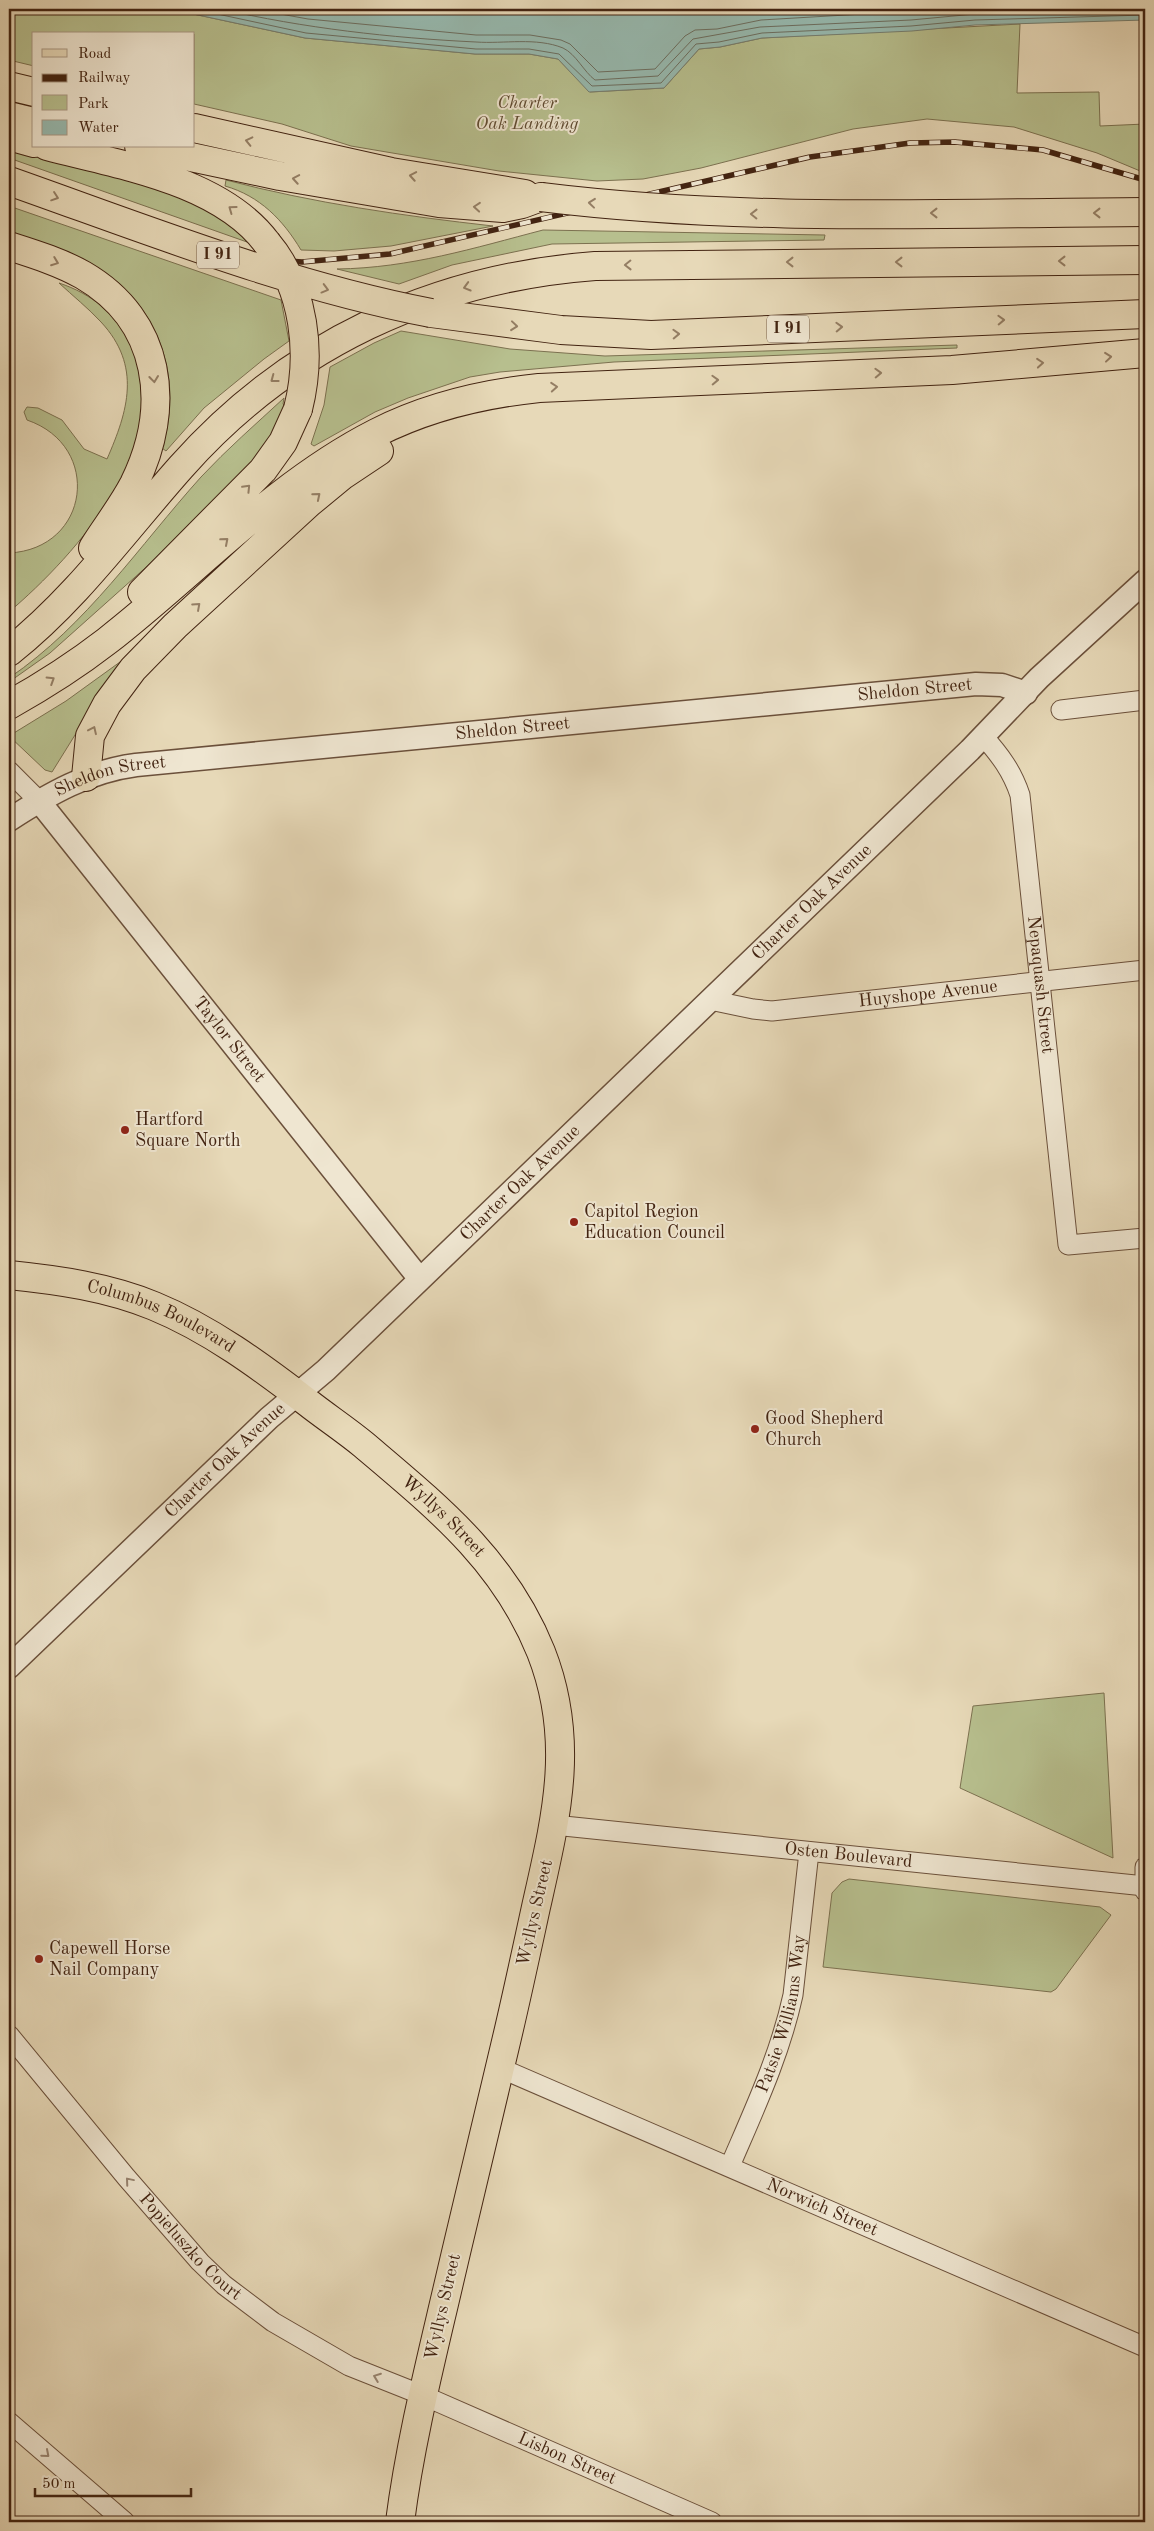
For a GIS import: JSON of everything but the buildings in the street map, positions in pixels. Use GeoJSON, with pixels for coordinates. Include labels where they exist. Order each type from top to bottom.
{"type":"FeatureCollection","features":[{"type":"Feature","properties":{"kind":"main road"},"geometry":{"type":"LineString","coordinates":[[9,86],[32,92]]}},
{"type":"Feature","properties":{"kind":"main road"},"geometry":{"type":"LineString","coordinates":[[9,116],[32,122]]}},
{"type":"Feature","properties":{"kind":"main road"},"geometry":{"type":"LineString","coordinates":[[195,128],[346,176]]}},
{"type":"Feature","properties":{"kind":"main road"},"geometry":{"type":"LineString","coordinates":[[9,136],[32,142]]}},
{"type":"Feature","properties":{"kind":"main road"},"geometry":{"type":"LineString","coordinates":[[54,148],[147,174],[204,193],[244,219],[267,243],[286,274],[300,312],[305,365],[298,409],[283,442],[263,470],[135,599],[94,651]]}},
{"type":"Feature","properties":{"kind":"main road"},"geometry":{"type":"LineString","coordinates":[[153,148],[346,176],[487,208],[516,206],[541,197],[643,208],[743,214],[1145,212]]}},
{"type":"Feature","properties":{"kind":"main road","name":"I 91"},"geometry":{"type":"LineString","coordinates":[[9,181],[238,262],[315,286],[407,309],[501,324],[592,332],[664,335],[1145,314]]}},
{"type":"Feature","properties":{"kind":"main road"},"geometry":{"type":"LineString","coordinates":[[9,246],[70,268],[106,291],[123,308],[140,332],[154,372],[156,394],[154,423],[143,462],[128,494],[88,555],[64,602]]}},
{"type":"Feature","properties":{"kind":"main road"},"geometry":{"type":"LineString","coordinates":[[9,652],[64,602],[181,467],[244,404],[282,374],[320,350],[388,316],[471,286],[563,269],[610,266],[1145,260]]}},
{"type":"Feature","properties":{"kind":"main road"},"geometry":{"type":"LineString","coordinates":[[9,705],[94,651],[269,504],[338,455],[377,433],[416,416],[462,401],[506,392],[614,384],[952,370],[1145,353]]}},
{"type":"Feature","properties":{"kind":"main road"},"geometry":{"type":"LineString","coordinates":[[86,777],[90,736],[100,717],[133,669],[175,626],[309,503],[349,471],[406,436],[436,423],[486,407],[506,392]]}},
{"type":"Feature","properties":{"kind":"main road","name":"Columbus Boulevard"},"geometry":{"type":"LineString","coordinates":[[9,1275],[85,1285],[153,1306],[188,1322],[222,1342],[298,1395]]}},
{"type":"Feature","properties":{"kind":"main road","name":"Wyllys Street"},"geometry":{"type":"LineString","coordinates":[[298,1395],[347,1431],[437,1506],[476,1546],[509,1591],[540,1651],[557,1713],[561,1767],[554,1825],[500,2068],[422,2395],[405,2482],[400,2522]]}},
{"type":"Feature","properties":{"kind":"street","name":"Charter Oak Avenue"},"geometry":{"type":"LineString","coordinates":[[9,1667],[269,1418],[326,1370],[1026,693],[1145,581]]}},
{"type":"Feature","properties":{"kind":"street","name":"Sheldon Street"},"geometry":{"type":"LineString","coordinates":[[9,820],[39,801],[86,777],[136,765],[976,684],[1002,685],[1026,693]]}},
{"type":"Feature","properties":{"kind":"street"},"geometry":{"type":"LineString","coordinates":[[1062,710],[1145,700]]}},
{"type":"Feature","properties":{"kind":"street","name":"Nepaquash Street"},"geometry":{"type":"LineString","coordinates":[[983,736],[1002,757],[1014,777],[1020,795],[1038,981],[1068,1245],[1145,1238]]}},
{"type":"Feature","properties":{"kind":"street"},"geometry":{"type":"LineString","coordinates":[[9,771],[39,801]]}},
{"type":"Feature","properties":{"kind":"street","name":"Taylor Street"},"geometry":{"type":"LineString","coordinates":[[39,801],[419,1278]]}},
{"type":"Feature","properties":{"kind":"street","name":"Huyshope Avenue"},"geometry":{"type":"LineString","coordinates":[[710,1000],[753,1010],[772,1011],[1145,970]]}},
{"type":"Feature","properties":{"kind":"street","name":"Osten Boulevard"},"geometry":{"type":"LineString","coordinates":[[554,1825],[1145,1887]]}},
{"type":"Feature","properties":{"kind":"street","name":"Patsie Williams Way"},"geometry":{"type":"LineString","coordinates":[[730,2166],[772,2070],[788,2018],[793,1995],[809,1852]]}},
{"type":"Feature","properties":{"kind":"street"},"geometry":{"type":"LineString","coordinates":[[1145,1867],[1145,1887]]}},
{"type":"Feature","properties":{"kind":"street","name":"Popieluszko Court"},"geometry":{"type":"LineString","coordinates":[[9,2034],[172,2231],[224,2285],[273,2322],[325,2354],[349,2366],[422,2395]]}},
{"type":"Feature","properties":{"kind":"street","name":"Norwich Street"},"geometry":{"type":"LineString","coordinates":[[500,2068],[1145,2346]]}},
{"type":"Feature","properties":{"kind":"street","name":"Lisbon Street"},"geometry":{"type":"LineString","coordinates":[[422,2395],[712,2522]]}},
{"type":"Feature","properties":{"kind":"street"},"geometry":{"type":"LineString","coordinates":[[9,2422],[125,2522]]}},
{"type":"Feature","properties":{"kind":"green space","name":"Charter Oak Landing"},"geometry":{"type":"Polygon","coordinates":[[[9,9],[170,9],[305,38],[475,54],[529,54],[558,59],[590,92],[664,88],[699,49],[720,47],[762,38],[1020,24],[1017,93],[1099,92],[1100,126],[1145,124],[1145,173],[1097,153],[1014,127],[927,119],[853,129],[701,168],[643,179],[597,181],[499,171],[351,146],[282,124],[195,104],[195,32],[32,32],[32,66],[9,60],[9,9]]]}},
{"type":"Feature","properties":{"kind":"green space"},"geometry":{"type":"Polygon","coordinates":[[[9,147],[180,196],[218,214],[234,227],[247,242],[9,158],[9,147]]]}},
{"type":"Feature","properties":{"kind":"green space"},"geometry":{"type":"Polygon","coordinates":[[[226,180],[359,208],[493,226],[391,246],[334,251],[301,250],[269,210],[238,190],[225,186],[226,180]]]}},
{"type":"Feature","properties":{"kind":"green space"},"geometry":{"type":"Polygon","coordinates":[[[9,206],[281,300],[289,341],[204,408],[166,451],[162,448],[168,424],[170,399],[168,374],[163,351],[153,328],[140,307],[124,288],[93,265],[58,249],[9,232],[9,206]]]}},
{"type":"Feature","properties":{"kind":"green space"},"geometry":{"type":"Polygon","coordinates":[[[543,230],[825,235],[824,240],[552,244],[452,265],[399,284],[337,269],[364,268],[416,261],[543,230]]]}},
{"type":"Feature","properties":{"kind":"green space"},"geometry":{"type":"Polygon","coordinates":[[[59,283],[92,299],[110,314],[125,334],[131,345],[142,382],[141,419],[131,456],[113,493],[90,527],[36,588],[9,612],[9,553],[36,547],[57,534],[70,516],[77,495],[76,472],[68,451],[51,433],[27,420],[24,412],[27,407],[38,408],[62,420],[84,449],[107,459],[121,424],[125,406],[126,372],[122,355],[114,339],[101,322],[59,283]]]}},
{"type":"Feature","properties":{"kind":"green space"},"geometry":{"type":"Polygon","coordinates":[[[401,331],[510,349],[605,356],[957,345],[957,348],[614,362],[500,372],[470,377],[408,398],[375,412],[314,446],[311,444],[324,405],[330,367],[374,343],[401,331]]]}},
{"type":"Feature","properties":{"kind":"green space"},"geometry":{"type":"Polygon","coordinates":[[[284,398],[283,404],[287,406],[267,448],[162,553],[50,653],[9,682],[9,678],[37,657],[88,609],[201,477],[284,398]]]}},
{"type":"Feature","properties":{"kind":"green space"},"geometry":{"type":"Polygon","coordinates":[[[137,647],[98,698],[52,772],[45,770],[9,736],[66,701],[120,662],[137,647]]]}},
{"type":"Feature","properties":{"kind":"green space"},"geometry":{"type":"Polygon","coordinates":[[[1104,1693],[1113,1858],[960,1788],[973,1706],[1104,1693]]]}},
{"type":"Feature","properties":{"kind":"green space"},"geometry":{"type":"Polygon","coordinates":[[[849,1879],[1100,1907],[1111,1915],[1056,1989],[1051,1992],[823,1967],[832,1893],[842,1882],[849,1879]]]}},
{"type":"Feature","properties":{"kind":"water"},"geometry":{"type":"Polygon","coordinates":[[[170,9],[1145,9],[1145,20],[975,25],[912,31],[762,38],[720,47],[699,49],[664,88],[589,92],[558,59],[529,54],[475,54],[305,38],[170,9]]]}},
{"type":"Feature","properties":{"kind":"railway"},"geometry":{"type":"LineString","coordinates":[[9,177],[225,251],[262,259],[302,262],[390,254],[810,157],[910,143],[955,142],[1043,150],[1145,180]]}},
{"type":"Feature","properties":{"kind":"place","name":"Hartford Square North"},"geometry":{"type":"Point","coordinates":[125,1130]}},
{"type":"Feature","properties":{"kind":"place","name":"Capitol Region Education Council"},"geometry":{"type":"Point","coordinates":[574,1222]}},
{"type":"Feature","properties":{"kind":"place","name":"Good Shepherd Church"},"geometry":{"type":"Point","coordinates":[755,1429]}},
{"type":"Feature","properties":{"kind":"place","name":"Capewell Horse Nail Company"},"geometry":{"type":"Point","coordinates":[39,1959]}}]}
